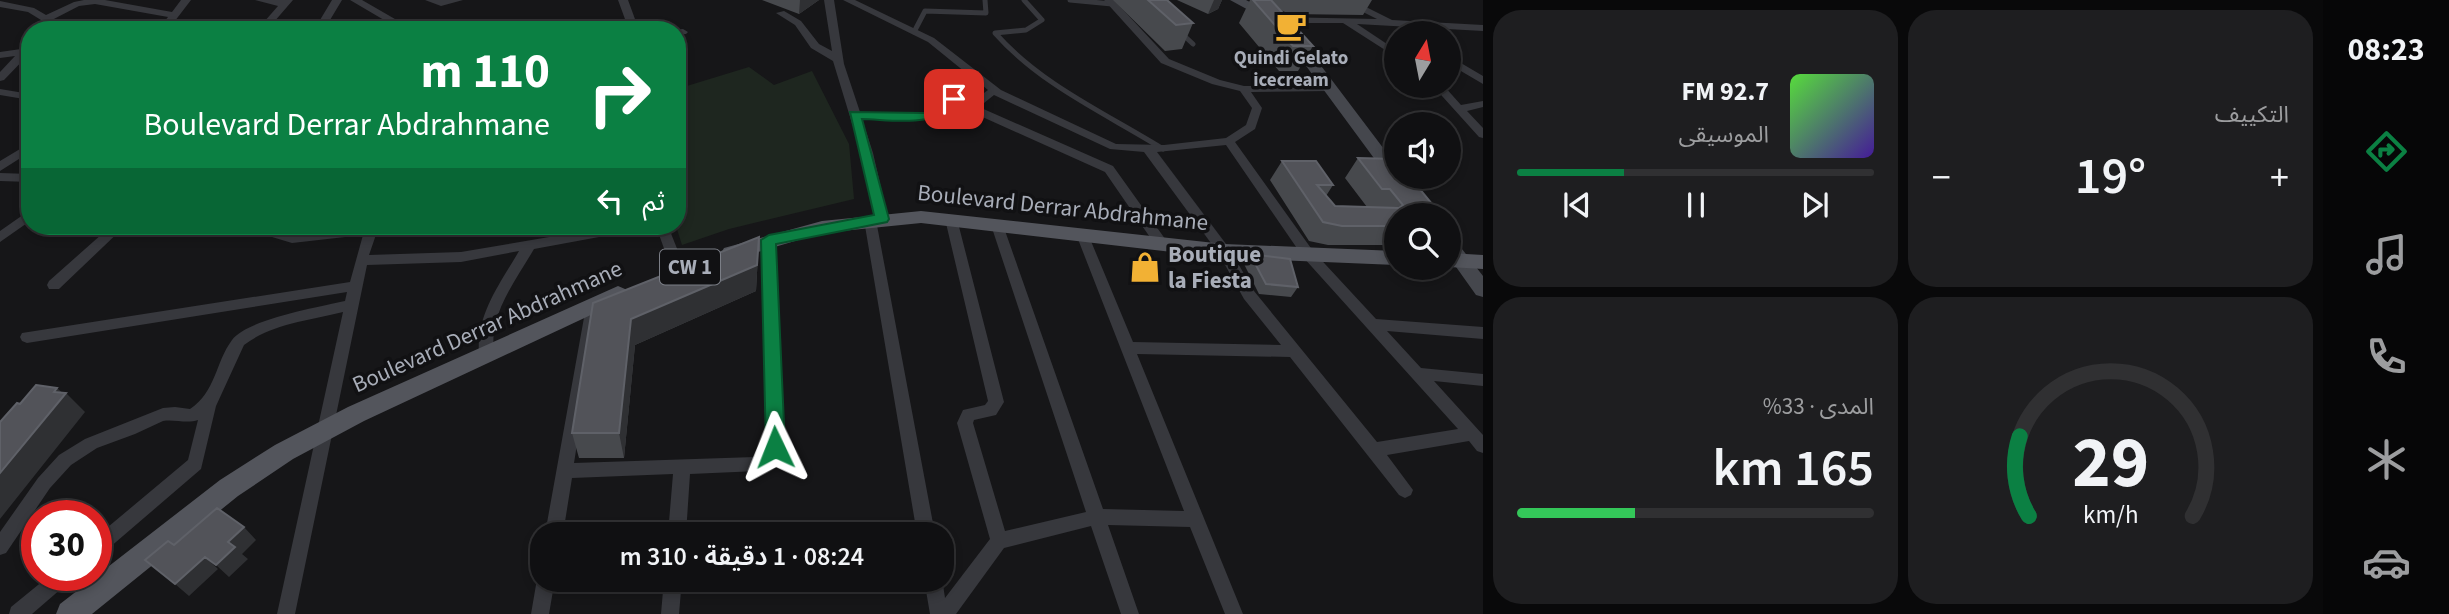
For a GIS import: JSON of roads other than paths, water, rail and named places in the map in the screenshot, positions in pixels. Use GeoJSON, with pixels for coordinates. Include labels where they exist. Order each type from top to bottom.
{"type":"FeatureCollection","features":[{"type":"Feature","properties":{"kind":"main road"},"geometry":{"type":"LineString","coordinates":[[1236,0],[1276,20],[1290,33],[1384,159]]}},
{"type":"Feature","properties":{"kind":"main road","name":"Boulevard Derrar Abdrahmane"},"geometry":{"type":"LineString","coordinates":[[70,614],[229,488],[325,429],[592,305],[769,240],[876,219],[951,219],[1224,251],[1384,257]]}},
{"type":"Feature","properties":{"kind":"main road"},"geometry":{"type":"LineString","coordinates":[[1461,261],[1483,261]]}},
{"type":"Feature","properties":{"kind":"main road"},"geometry":{"type":"LineString","coordinates":[[1461,266],[1483,290]]}},
{"type":"Feature","properties":{"kind":"street"},"geometry":{"type":"LineString","coordinates":[[170,21],[186,0]]}},
{"type":"Feature","properties":{"kind":"street"},"geometry":{"type":"LineString","coordinates":[[260,0],[286,2]]}},
{"type":"Feature","properties":{"kind":"street"},"geometry":{"type":"LineString","coordinates":[[324,21],[337,0]]}},
{"type":"Feature","properties":{"kind":"street"},"geometry":{"type":"LineString","coordinates":[[355,0],[393,21]]}},
{"type":"Feature","properties":{"kind":"street"},"geometry":{"type":"LineString","coordinates":[[430,0],[441,3],[458,0]]}},
{"type":"Feature","properties":{"kind":"street"},"geometry":{"type":"LineString","coordinates":[[623,0],[631,21]]}},
{"type":"Feature","properties":{"kind":"street"},"geometry":{"type":"LineString","coordinates":[[829,0],[838,59],[855,115],[876,219],[881,266],[924,522]]}},
{"type":"Feature","properties":{"kind":"street"},"geometry":{"type":"LineString","coordinates":[[848,0],[931,40],[994,90],[1114,147],[1157,150],[1229,141],[1242,135],[1256,118],[1257,108],[1244,89]]}},
{"type":"Feature","properties":{"kind":"street"},"geometry":{"type":"LineString","coordinates":[[1344,0],[1389,21]]}},
{"type":"Feature","properties":{"kind":"street"},"geometry":{"type":"LineString","coordinates":[[0,1],[31,10],[46,19],[89,1],[174,15]]}},
{"type":"Feature","properties":{"kind":"street"},"geometry":{"type":"LineString","coordinates":[[270,21],[286,2]]}},
{"type":"Feature","properties":{"kind":"street"},"geometry":{"type":"LineString","coordinates":[[1111,2],[1165,61],[1223,85],[1244,89],[1329,88]]}},
{"type":"Feature","properties":{"kind":"street"},"geometry":{"type":"LineString","coordinates":[[782,13],[798,23],[815,46],[838,59]]}},
{"type":"Feature","properties":{"kind":"street"},"geometry":{"type":"LineString","coordinates":[[1276,20],[1384,22]]}},
{"type":"Feature","properties":{"kind":"street"},"geometry":{"type":"LineString","coordinates":[[1345,20],[1384,46]]}},
{"type":"Feature","properties":{"kind":"street"},"geometry":{"type":"LineString","coordinates":[[1461,27],[1483,28]]}},
{"type":"Feature","properties":{"kind":"street"},"geometry":{"type":"LineString","coordinates":[[0,54],[21,50]]}},
{"type":"Feature","properties":{"kind":"street"},"geometry":{"type":"LineString","coordinates":[[0,78],[21,56]]}},
{"type":"Feature","properties":{"kind":"street"},"geometry":{"type":"LineString","coordinates":[[1461,67],[1483,81]]}},
{"type":"Feature","properties":{"kind":"street"},"geometry":{"type":"LineString","coordinates":[[855,115],[914,118],[942,112],[954,99],[953,87],[971,74]]}},
{"type":"Feature","properties":{"kind":"street"},"geometry":{"type":"LineString","coordinates":[[994,90],[971,108],[1109,169],[1161,243]]}},
{"type":"Feature","properties":{"kind":"street"},"geometry":{"type":"LineString","coordinates":[[0,92],[21,96]]}},
{"type":"Feature","properties":{"kind":"street"},"geometry":{"type":"LineString","coordinates":[[1449,98],[1483,135]]}},
{"type":"Feature","properties":{"kind":"street"},"geometry":{"type":"LineString","coordinates":[[1458,108],[1483,104]]}},
{"type":"Feature","properties":{"kind":"street"},"geometry":{"type":"LineString","coordinates":[[1229,141],[1308,254],[1478,440]]}},
{"type":"Feature","properties":{"kind":"street"},"geometry":{"type":"LineString","coordinates":[[1092,160],[1114,147]]}},
{"type":"Feature","properties":{"kind":"street"},"geometry":{"type":"LineString","coordinates":[[1157,150],[1224,251],[1249,295],[1405,490]]}},
{"type":"Feature","properties":{"kind":"street"},"geometry":{"type":"LineString","coordinates":[[0,151],[19,154]]}},
{"type":"Feature","properties":{"kind":"street"},"geometry":{"type":"LineString","coordinates":[[0,167],[19,154]]}},
{"type":"Feature","properties":{"kind":"street"},"geometry":{"type":"LineString","coordinates":[[0,177],[21,178]]}},
{"type":"Feature","properties":{"kind":"street"},"geometry":{"type":"LineString","coordinates":[[951,219],[996,402],[990,410],[969,415],[965,423],[999,541]]}},
{"type":"Feature","properties":{"kind":"street"},"geometry":{"type":"LineString","coordinates":[[0,238],[21,221]]}},
{"type":"Feature","properties":{"kind":"street"},"geometry":{"type":"LineString","coordinates":[[998,225],[1130,614]]}},
{"type":"Feature","properties":{"kind":"street"},"geometry":{"type":"LineString","coordinates":[[1082,234],[1234,614]]}},
{"type":"Feature","properties":{"kind":"street"},"geometry":{"type":"LineString","coordinates":[[54,285],[109,235]]}},
{"type":"Feature","properties":{"kind":"street"},"geometry":{"type":"LineString","coordinates":[[279,235],[292,239],[321,235]]}},
{"type":"Feature","properties":{"kind":"street"},"geometry":{"type":"LineString","coordinates":[[286,614],[355,286],[370,235]]}},
{"type":"Feature","properties":{"kind":"street"},"geometry":{"type":"LineString","coordinates":[[361,260],[461,257],[588,235]]}},
{"type":"Feature","properties":{"kind":"street"},"geometry":{"type":"LineString","coordinates":[[665,235],[679,271]]}},
{"type":"Feature","properties":{"kind":"street"},"geometry":{"type":"LineString","coordinates":[[565,471],[758,464],[774,452],[769,240]]}},
{"type":"Feature","properties":{"kind":"street"},"geometry":{"type":"LineString","coordinates":[[486,354],[483,340],[488,320],[528,246]]}},
{"type":"Feature","properties":{"kind":"street"},"geometry":{"type":"LineString","coordinates":[[27,337],[355,286]]}},
{"type":"Feature","properties":{"kind":"street"},"geometry":{"type":"LineString","coordinates":[[112,534],[195,464],[209,407],[240,340],[266,327],[351,305]]}},
{"type":"Feature","properties":{"kind":"street"},"geometry":{"type":"LineString","coordinates":[[556,522],[592,305]]}},
{"type":"Feature","properties":{"kind":"street"},"geometry":{"type":"LineString","coordinates":[[1372,324],[1483,333]]}},
{"type":"Feature","properties":{"kind":"street"},"geometry":{"type":"LineString","coordinates":[[1127,348],[1294,351]]}},
{"type":"Feature","properties":{"kind":"street"},"geometry":{"type":"LineString","coordinates":[[1418,374],[1483,380]]}},
{"type":"Feature","properties":{"kind":"street"},"geometry":{"type":"LineString","coordinates":[[0,547],[44,483],[77,451],[137,426],[156,414],[178,412],[192,416],[209,407]]}},
{"type":"Feature","properties":{"kind":"street"},"geometry":{"type":"LineString","coordinates":[[1373,450],[1478,440]]}},
{"type":"Feature","properties":{"kind":"street"},"geometry":{"type":"LineString","coordinates":[[678,522],[682,467]]}},
{"type":"Feature","properties":{"kind":"street"},"geometry":{"type":"LineString","coordinates":[[945,614],[999,541],[1097,517],[1196,519]]}},
{"type":"Feature","properties":{"kind":"street"},"geometry":{"type":"LineString","coordinates":[[18,614],[46,591]]}},
{"type":"Feature","properties":{"kind":"street"},"geometry":{"type":"LineString","coordinates":[[540,614],[544,592]]}},
{"type":"Feature","properties":{"kind":"street"},"geometry":{"type":"LineString","coordinates":[[670,614],[672,592]]}},
{"type":"Feature","properties":{"kind":"street"},"geometry":{"type":"LineString","coordinates":[[935,592],[939,614]]}},
{"type":"Feature","properties":{"kind":"lane"},"geometry":{"type":"LineString","coordinates":[[914,32],[925,10],[986,13],[985,0]]}},
{"type":"Feature","properties":{"kind":"lane"},"geometry":{"type":"LineString","coordinates":[[1024,0],[1042,20],[1037,26],[1022,31],[995,33],[1006,48],[1081,103],[1124,124],[1157,150]]}},
{"type":"Feature","properties":{"kind":"lane"},"geometry":{"type":"LineString","coordinates":[[1070,0],[1111,2]]}},
{"type":"Feature","properties":{"kind":"lane"},"geometry":{"type":"LineString","coordinates":[[1174,27],[1193,44]]}},
{"type":"Feature","properties":{"kind":"place","name":"Quindi Gelato icecream"},"geometry":{"type":"Point","coordinates":[1291,26]}},
{"type":"Feature","properties":{"kind":"place","name":"Boutique la Fiesta"},"geometry":{"type":"Point","coordinates":[1145,267]}}]}
